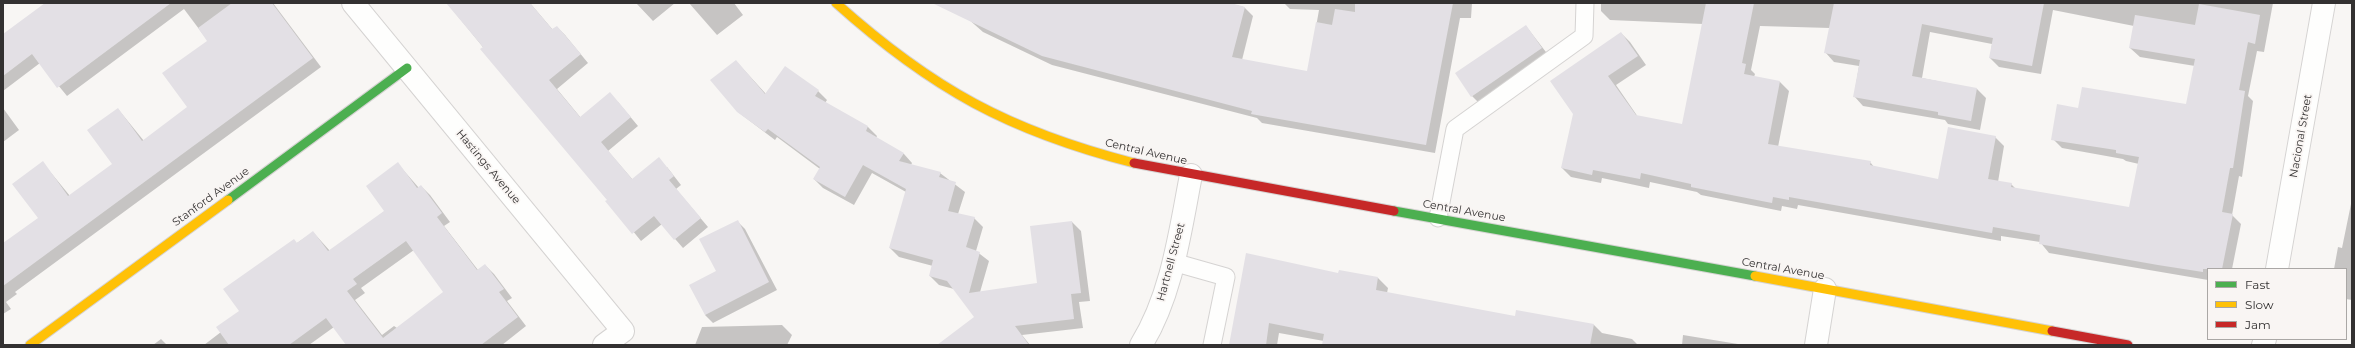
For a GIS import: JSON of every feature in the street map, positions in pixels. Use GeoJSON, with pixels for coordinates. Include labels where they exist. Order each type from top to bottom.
{"type":"FeatureCollection","features":[{"type":"Feature","properties":{"kind":"street","name":"Hastings Avenue"},"geometry":{"type":"LineString","coordinates":[[353,3],[624,331],[604,345]]}},
{"type":"Feature","properties":{"kind":"street","name":"Central Avenue"},"geometry":{"type":"LineString","coordinates":[[836,3],[871,35],[915,70],[959,97],[1003,120],[1050,139],[1095,153],[1191,175],[1438,218],[2128,345]]}},
{"type":"Feature","properties":{"kind":"street","name":"Nacional Street"},"geometry":{"type":"LineString","coordinates":[[2277,268],[2324,3]]}},
{"type":"Feature","properties":{"kind":"street","name":"Stanford Avenue"},"geometry":{"type":"LineString","coordinates":[[30,345],[407,68]]}},
{"type":"Feature","properties":{"kind":"street","name":"Hartnell Street"},"geometry":{"type":"LineString","coordinates":[[1141,345],[1158,309],[1173,262],[1191,175]]}},
{"type":"Feature","properties":{"kind":"street"},"geometry":{"type":"LineString","coordinates":[[1816,345],[1825,289]]}},
{"type":"Feature","properties":{"kind":"lane"},"geometry":{"type":"LineString","coordinates":[[1438,218],[1455,129],[1584,36],[1585,3]]}},
{"type":"Feature","properties":{"kind":"lane"},"geometry":{"type":"LineString","coordinates":[[1173,262],[1226,277],[1212,345]]}},
{"type":"Feature","properties":{"kind":"building"},"geometry":{"type":"Polygon","coordinates":[[[45,3],[171,3],[57,88],[32,54],[3,76],[3,34],[45,3]]]}},
{"type":"Feature","properties":{"kind":"building"},"geometry":{"type":"Polygon","coordinates":[[[232,3],[272,3],[313,58],[3,286],[3,243],[38,218],[12,184],[43,161],[68,196],[112,164],[87,130],[118,108],[142,141],[187,107],[162,73],[207,41],[198,28],[232,3]]]}},
{"type":"Feature","properties":{"kind":"building"},"geometry":{"type":"Polygon","coordinates":[[[446,3],[530,3],[552,29],[557,26],[581,54],[549,80],[580,117],[610,92],[631,117],[601,142],[632,179],[659,157],[674,176],[669,180],[701,218],[674,240],[654,216],[632,234],[605,201],[607,200],[480,49],[483,47],[446,3]]]}},
{"type":"Feature","properties":{"kind":"building"},"geometry":{"type":"Polygon","coordinates":[[[932,3],[1231,3],[1245,7],[1232,57],[1307,71],[1316,22],[1332,25],[1335,9],[1355,12],[1355,3],[1453,3],[1426,145],[1251,114],[1252,111],[1042,56],[932,3]]]}},
{"type":"Feature","properties":{"kind":"building"},"geometry":{"type":"Polygon","coordinates":[[[1706,3],[1754,3],[1742,63],[1746,64],[1744,74],[1780,81],[1768,144],[1871,161],[1870,165],[1938,179],[1948,127],[1996,136],[1988,179],[2012,183],[2011,187],[2129,207],[2139,157],[2116,153],[2116,150],[2051,140],[2057,104],[2078,108],[2082,87],[2186,104],[2195,59],[2129,48],[2135,15],[2195,25],[2199,4],[2260,15],[2255,44],[2248,42],[2239,90],[2245,91],[2233,168],[2230,168],[2222,212],[2233,214],[2222,268],[2207,268],[2203,269],[2203,272],[2039,244],[2040,235],[1993,227],[1992,233],[1789,197],[1789,200],[1773,197],[1772,203],[1691,187],[1691,184],[1641,173],[1640,179],[1593,170],[1592,175],[1561,168],[1573,114],[1550,81],[1621,32],[1638,56],[1608,76],[1636,115],[1682,124],[1706,3]]]}},
{"type":"Feature","properties":{"kind":"building"},"geometry":{"type":"Polygon","coordinates":[[[1834,3],[2044,3],[2032,66],[1989,58],[1993,38],[1922,24],[1912,76],[1977,88],[1971,121],[1938,115],[1938,112],[1853,97],[1860,60],[1824,53],[1834,3]]]}},
{"type":"Feature","properties":{"kind":"building"},"geometry":{"type":"Polygon","coordinates":[[[1526,25],[1542,48],[1471,97],[1455,73],[1526,25]]]}},
{"type":"Feature","properties":{"kind":"building"},"geometry":{"type":"Polygon","coordinates":[[[736,60],[765,94],[785,66],[819,90],[815,96],[868,126],[866,131],[904,153],[899,161],[941,172],[939,177],[956,182],[948,211],[975,217],[966,247],[980,252],[969,293],[1037,283],[1030,226],[1072,221],[1081,293],[1071,294],[1074,319],[1015,326],[1029,345],[937,345],[974,317],[947,281],[929,276],[933,260],[889,248],[906,189],[863,165],[845,197],[813,179],[820,167],[768,129],[765,132],[737,112],[710,80],[736,60]]]}},
{"type":"Feature","properties":{"kind":"building"},"geometry":{"type":"Polygon","coordinates":[[[398,162],[417,188],[421,185],[442,213],[437,217],[477,270],[485,264],[504,289],[499,292],[518,317],[481,345],[346,345],[326,318],[289,345],[229,345],[216,327],[239,311],[223,289],[294,239],[297,243],[313,231],[328,251],[384,211],[366,186],[398,162]],[[406,241],[353,279],[357,284],[347,291],[383,338],[443,292],[406,241]]]}},
{"type":"Feature","properties":{"kind":"building"},"geometry":{"type":"Polygon","coordinates":[[[738,220],[769,282],[705,315],[689,285],[716,271],[699,239],[738,220]]]}},
{"type":"Feature","properties":{"kind":"building"},"geometry":{"type":"Polygon","coordinates":[[[1246,253],[1338,273],[1339,270],[1378,277],[1376,290],[1515,316],[1516,310],[1594,324],[1590,345],[1322,345],[1324,334],[1269,323],[1266,345],[1229,345],[1246,253]]]}},
{"type":"Feature","properties":{"kind":"traffic: fast"},"geometry":{"type":"LineString","coordinates":[[228,200],[407,68]]}},
{"type":"Feature","properties":{"kind":"traffic: fast"},"geometry":{"type":"LineString","coordinates":[[1394,211],[1755,276]]}},
{"type":"Feature","properties":{"kind":"traffic: slow"},"geometry":{"type":"LineString","coordinates":[[836,3],[905,60],[974,103],[1010,121],[1048,137],[1134,163]]}},
{"type":"Feature","properties":{"kind":"traffic: slow"},"geometry":{"type":"LineString","coordinates":[[30,345],[228,200]]}},
{"type":"Feature","properties":{"kind":"traffic: slow"},"geometry":{"type":"LineString","coordinates":[[1755,276],[2052,331]]}},
{"type":"Feature","properties":{"kind":"traffic: jam"},"geometry":{"type":"LineString","coordinates":[[1134,163],[1394,211]]}},
{"type":"Feature","properties":{"kind":"traffic: jam"},"geometry":{"type":"LineString","coordinates":[[2052,331],[2128,345]]}}]}
